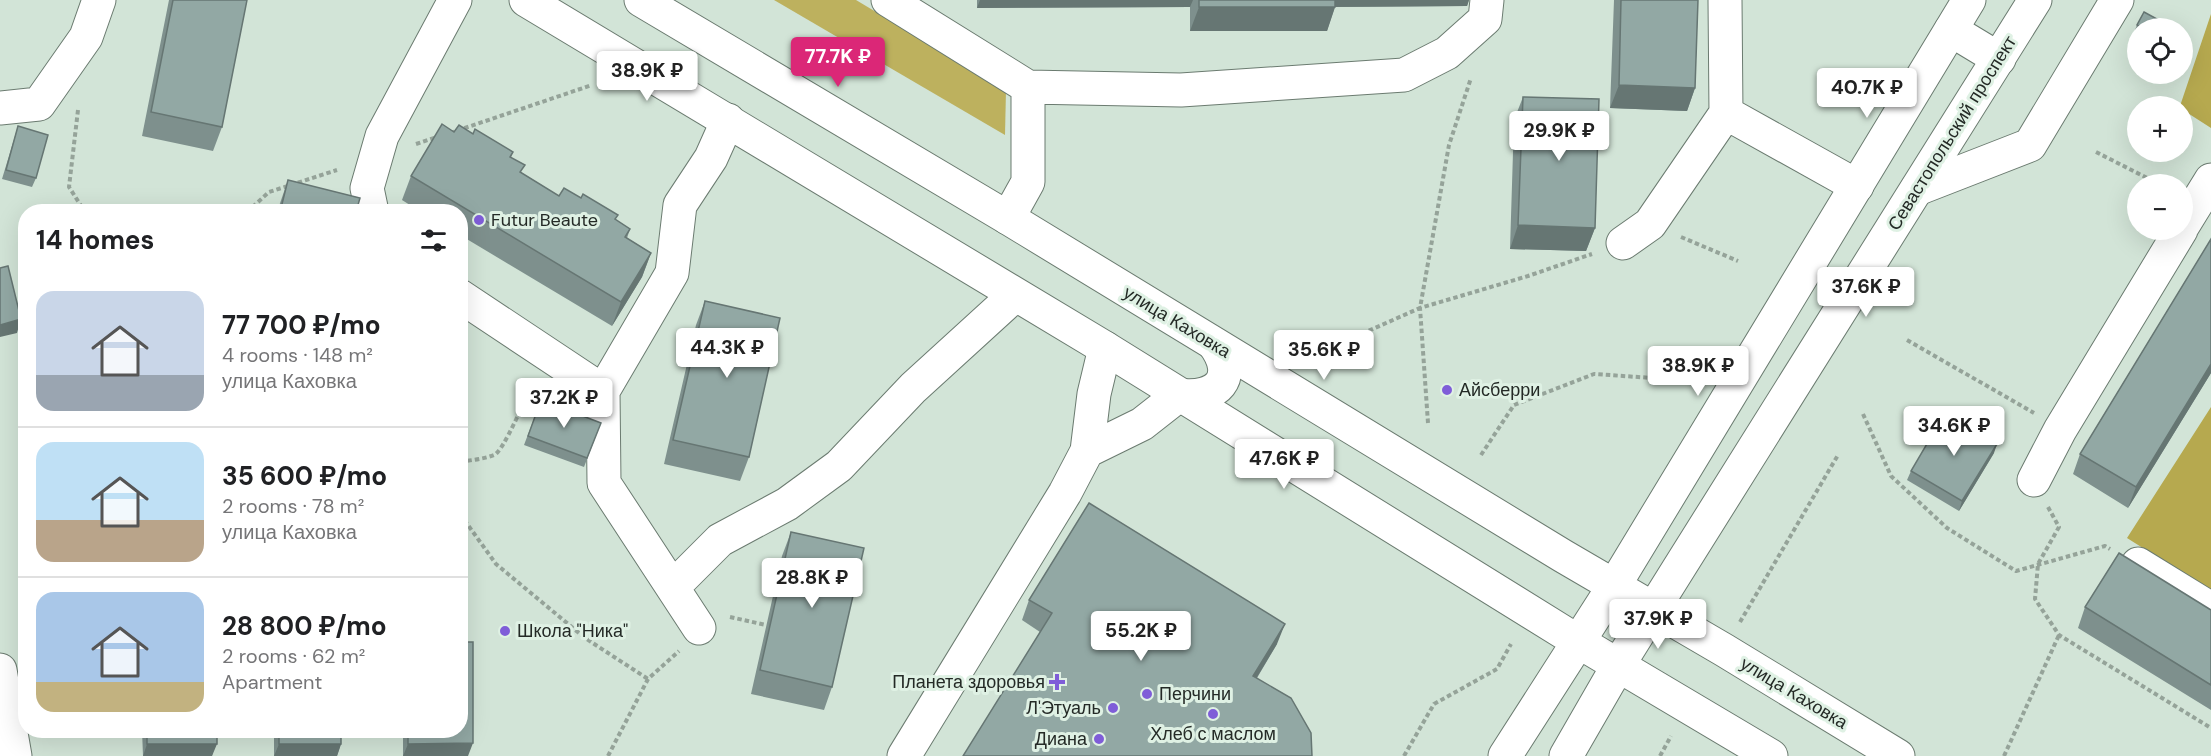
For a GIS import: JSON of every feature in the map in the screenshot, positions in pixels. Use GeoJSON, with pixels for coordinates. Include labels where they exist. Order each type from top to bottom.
{"type":"FeatureCollection","features":[{"type":"Feature","properties":{"kind":"main road"},"geometry":{"type":"LineString","coordinates":[[0,108],[39,104],[86,37],[99,0]]}},
{"type":"Feature","properties":{"kind":"main road"},"geometry":{"type":"LineString","coordinates":[[370,204],[367,188],[382,136],[455,0]]}},
{"type":"Feature","properties":{"kind":"main road"},"geometry":{"type":"LineString","coordinates":[[526,0],[1105,348],[1579,642],[1771,756]]}},
{"type":"Feature","properties":{"kind":"main road","name":"улица Каховка"},"geometry":{"type":"LineString","coordinates":[[641,0],[675,9],[1214,344],[1898,756]]}},
{"type":"Feature","properties":{"kind":"main road"},"geometry":{"type":"LineString","coordinates":[[888,0],[1028,87],[1181,90],[1404,75],[1447,53],[1485,19],[1487,0]]}},
{"type":"Feature","properties":{"kind":"main road"},"geometry":{"type":"LineString","coordinates":[[1623,243],[1650,225],[1726,113],[1725,0]]}},
{"type":"Feature","properties":{"kind":"main road"},"geometry":{"type":"LineString","coordinates":[[1505,756],[1614,586],[1969,0]]}},
{"type":"Feature","properties":{"kind":"main road","name":"Севастопольский проспект"},"geometry":{"type":"LineString","coordinates":[[1566,756],[1619,664],[2035,0]]}},
{"type":"Feature","properties":{"kind":"main road"},"geometry":{"type":"LineString","coordinates":[[1917,189],[2030,145],[2118,0]]}},
{"type":"Feature","properties":{"kind":"main road"},"geometry":{"type":"LineString","coordinates":[[1951,30],[1999,59]]}},
{"type":"Feature","properties":{"kind":"main road"},"geometry":{"type":"LineString","coordinates":[[1008,218],[1028,182],[1028,87]]}},
{"type":"Feature","properties":{"kind":"main road"},"geometry":{"type":"LineString","coordinates":[[1726,113],[1857,186]]}},
{"type":"Feature","properties":{"kind":"main road"},"geometry":{"type":"LineString","coordinates":[[690,639],[674,587],[604,483],[603,391],[672,273],[680,205],[711,158],[728,120]]}},
{"type":"Feature","properties":{"kind":"main road"},"geometry":{"type":"LineString","coordinates":[[2193,210],[2211,180]]}},
{"type":"Feature","properties":{"kind":"main road"},"geometry":{"type":"LineString","coordinates":[[2034,480],[2060,430],[2175,240]]}},
{"type":"Feature","properties":{"kind":"main road"},"geometry":{"type":"LineString","coordinates":[[674,587],[720,540],[787,504],[839,466],[913,388],[1015,295]]}},
{"type":"Feature","properties":{"kind":"main road"},"geometry":{"type":"LineString","coordinates":[[468,301],[603,391]]}},
{"type":"Feature","properties":{"kind":"main road"},"geometry":{"type":"LineString","coordinates":[[1087,450],[1142,424],[1179,395],[1202,396],[1212,393],[1220,385],[1225,363],[1214,344]]}},
{"type":"Feature","properties":{"kind":"main road"},"geometry":{"type":"LineString","coordinates":[[903,756],[1065,493],[1087,450],[1094,394],[1105,348]]}},
{"type":"Feature","properties":{"kind":"main road"},"geometry":{"type":"LineString","coordinates":[[2138,564],[2211,609]]}},
{"type":"Feature","properties":{"kind":"main road"},"geometry":{"type":"LineString","coordinates":[[0,670],[15,756]]}},
{"type":"Feature","properties":{"kind":"path"},"geometry":{"type":"LineString","coordinates":[[1428,423],[1419,308],[1449,145],[1471,77]]}},
{"type":"Feature","properties":{"kind":"path"},"geometry":{"type":"LineString","coordinates":[[78,106],[69,187],[80,204]]}},
{"type":"Feature","properties":{"kind":"path"},"geometry":{"type":"LineString","coordinates":[[2096,152],[2139,174]]}},
{"type":"Feature","properties":{"kind":"path"},"geometry":{"type":"LineString","coordinates":[[1650,225],[1738,261]]}},
{"type":"Feature","properties":{"kind":"path"},"geometry":{"type":"LineString","coordinates":[[1314,355],[1419,308],[1528,276],[1623,243]]}},
{"type":"Feature","properties":{"kind":"path"},"geometry":{"type":"LineString","coordinates":[[1907,340],[2014,402]]}},
{"type":"Feature","properties":{"kind":"path"},"geometry":{"type":"LineString","coordinates":[[1481,455],[1514,405],[1594,374],[1667,379]]}},
{"type":"Feature","properties":{"kind":"path"},"geometry":{"type":"LineString","coordinates":[[468,460],[496,455],[503,447],[524,399]]}},
{"type":"Feature","properties":{"kind":"path"},"geometry":{"type":"LineString","coordinates":[[1863,414],[1891,476],[1947,528],[2016,571],[2105,546],[2138,564]]}},
{"type":"Feature","properties":{"kind":"path"},"geometry":{"type":"LineString","coordinates":[[1756,596],[1838,455]]}},
{"type":"Feature","properties":{"kind":"path"},"geometry":{"type":"LineString","coordinates":[[468,525],[496,564],[585,638],[648,679]]}},
{"type":"Feature","properties":{"kind":"path"},"geometry":{"type":"LineString","coordinates":[[2059,527],[2038,564],[2035,599],[2059,635],[2211,728]]}},
{"type":"Feature","properties":{"kind":"path"},"geometry":{"type":"LineString","coordinates":[[2004,756],[2059,635]]}},
{"type":"Feature","properties":{"kind":"path"},"geometry":{"type":"LineString","coordinates":[[609,756],[648,679],[690,639]]}},
{"type":"Feature","properties":{"kind":"path"},"geometry":{"type":"LineString","coordinates":[[1404,756],[1434,704],[1497,669],[1511,644]]}},
{"type":"Feature","properties":{"kind":"shaded area"},"geometry":{"type":"Polygon","coordinates":[[[774,0],[856,0],[1006,90],[1005,135],[774,0]]]}},
{"type":"Feature","properties":{"kind":"shaded area"},"geometry":{"type":"Polygon","coordinates":[[[2211,14],[2211,128],[2193,116],[2193,96],[2183,96],[2187,84],[2193,84],[2193,67],[2211,14]]]}},
{"type":"Feature","properties":{"kind":"shaded area"},"geometry":{"type":"Polygon","coordinates":[[[2211,407],[2211,591],[2127,538],[2211,407]]]}},
{"type":"Feature","properties":{"kind":"building"},"geometry":{"type":"Polygon","coordinates":[[[173,0],[247,0],[222,127],[151,112],[173,0]]]}},
{"type":"Feature","properties":{"kind":"building"},"geometry":{"type":"Polygon","coordinates":[[[1199,0],[1335,0],[1335,7],[1199,7],[1199,0]]]}},
{"type":"Feature","properties":{"kind":"building"},"geometry":{"type":"Polygon","coordinates":[[[1621,0],[1698,0],[1695,88],[1619,85],[1621,0]]]}},
{"type":"Feature","properties":{"kind":"building"},"geometry":{"type":"Polygon","coordinates":[[[2144,12],[2155,18],[2141,18],[2144,12]]]}},
{"type":"Feature","properties":{"kind":"building"},"geometry":{"type":"Polygon","coordinates":[[[1523,97],[1599,99],[1595,228],[1518,225],[1523,97]]]}},
{"type":"Feature","properties":{"kind":"building"},"geometry":{"type":"Polygon","coordinates":[[[442,124],[454,132],[459,125],[473,134],[475,129],[513,152],[510,157],[525,165],[520,172],[559,196],[564,188],[581,198],[583,194],[618,215],[615,219],[630,229],[625,237],[651,253],[621,302],[468,210],[468,204],[458,204],[411,176],[442,124]]]}},
{"type":"Feature","properties":{"kind":"building"},"geometry":{"type":"Polygon","coordinates":[[[18,126],[48,135],[36,178],[6,170],[18,126]]]}},
{"type":"Feature","properties":{"kind":"building"},"geometry":{"type":"Polygon","coordinates":[[[288,180],[360,198],[358,204],[282,204],[288,180]]]}},
{"type":"Feature","properties":{"kind":"building"},"geometry":{"type":"Polygon","coordinates":[[[2211,239],[2211,364],[2136,487],[2080,454],[2211,239]]]}},
{"type":"Feature","properties":{"kind":"building"},"geometry":{"type":"Polygon","coordinates":[[[8,266],[18,307],[18,320],[0,325],[0,268],[8,266]]]}},
{"type":"Feature","properties":{"kind":"building"},"geometry":{"type":"Polygon","coordinates":[[[705,301],[780,318],[749,457],[673,440],[705,301]]]}},
{"type":"Feature","properties":{"kind":"building"},"geometry":{"type":"Polygon","coordinates":[[[541,400],[601,423],[587,458],[528,436],[541,400]]]}},
{"type":"Feature","properties":{"kind":"building"},"geometry":{"type":"Polygon","coordinates":[[[1945,413],[1997,444],[1962,501],[1911,471],[1945,413]]]}},
{"type":"Feature","properties":{"kind":"building"},"geometry":{"type":"Polygon","coordinates":[[[1089,503],[1285,624],[1253,676],[1291,698],[1311,733],[1312,756],[963,756],[1052,613],[1029,600],[1089,503]]]}},
{"type":"Feature","properties":{"kind":"building"},"geometry":{"type":"Polygon","coordinates":[[[791,532],[864,548],[832,687],[760,670],[791,532]]]}},
{"type":"Feature","properties":{"kind":"building"},"geometry":{"type":"Polygon","coordinates":[[[2119,553],[2211,610],[2211,685],[2085,607],[2119,553]]]}},
{"type":"Feature","properties":{"kind":"building"},"geometry":{"type":"Polygon","coordinates":[[[468,642],[473,642],[473,743],[408,744],[408,738],[468,738],[468,642]]]}},
{"type":"Feature","properties":{"kind":"building"},"geometry":{"type":"Polygon","coordinates":[[[147,738],[217,738],[217,744],[147,744],[147,738]]]}},
{"type":"Feature","properties":{"kind":"building"},"geometry":{"type":"Polygon","coordinates":[[[279,738],[341,738],[341,744],[279,744],[279,738]]]}},
{"type":"Feature","properties":{"kind":"place","name":"Futur Beaute"},"geometry":{"type":"Point","coordinates":[479,220]}},
{"type":"Feature","properties":{"kind":"place","name":"Айсберри"},"geometry":{"type":"Point","coordinates":[1447,390]}},
{"type":"Feature","properties":{"kind":"place","name":"Школа \"Ника\""},"geometry":{"type":"Point","coordinates":[505,631]}},
{"type":"Feature","properties":{"kind":"place","name":"Планета здоровья"},"geometry":{"type":"Point","coordinates":[1057,682]}},
{"type":"Feature","properties":{"kind":"place","name":"Перчини"},"geometry":{"type":"Point","coordinates":[1147,694]}},
{"type":"Feature","properties":{"kind":"place","name":"Л'Этуаль"},"geometry":{"type":"Point","coordinates":[1113,708]}},
{"type":"Feature","properties":{"kind":"place","name":"Хлеб с маслом"},"geometry":{"type":"Point","coordinates":[1213,714]}},
{"type":"Feature","properties":{"kind":"place","name":"Диана"},"geometry":{"type":"Point","coordinates":[1099,739]}}]}
